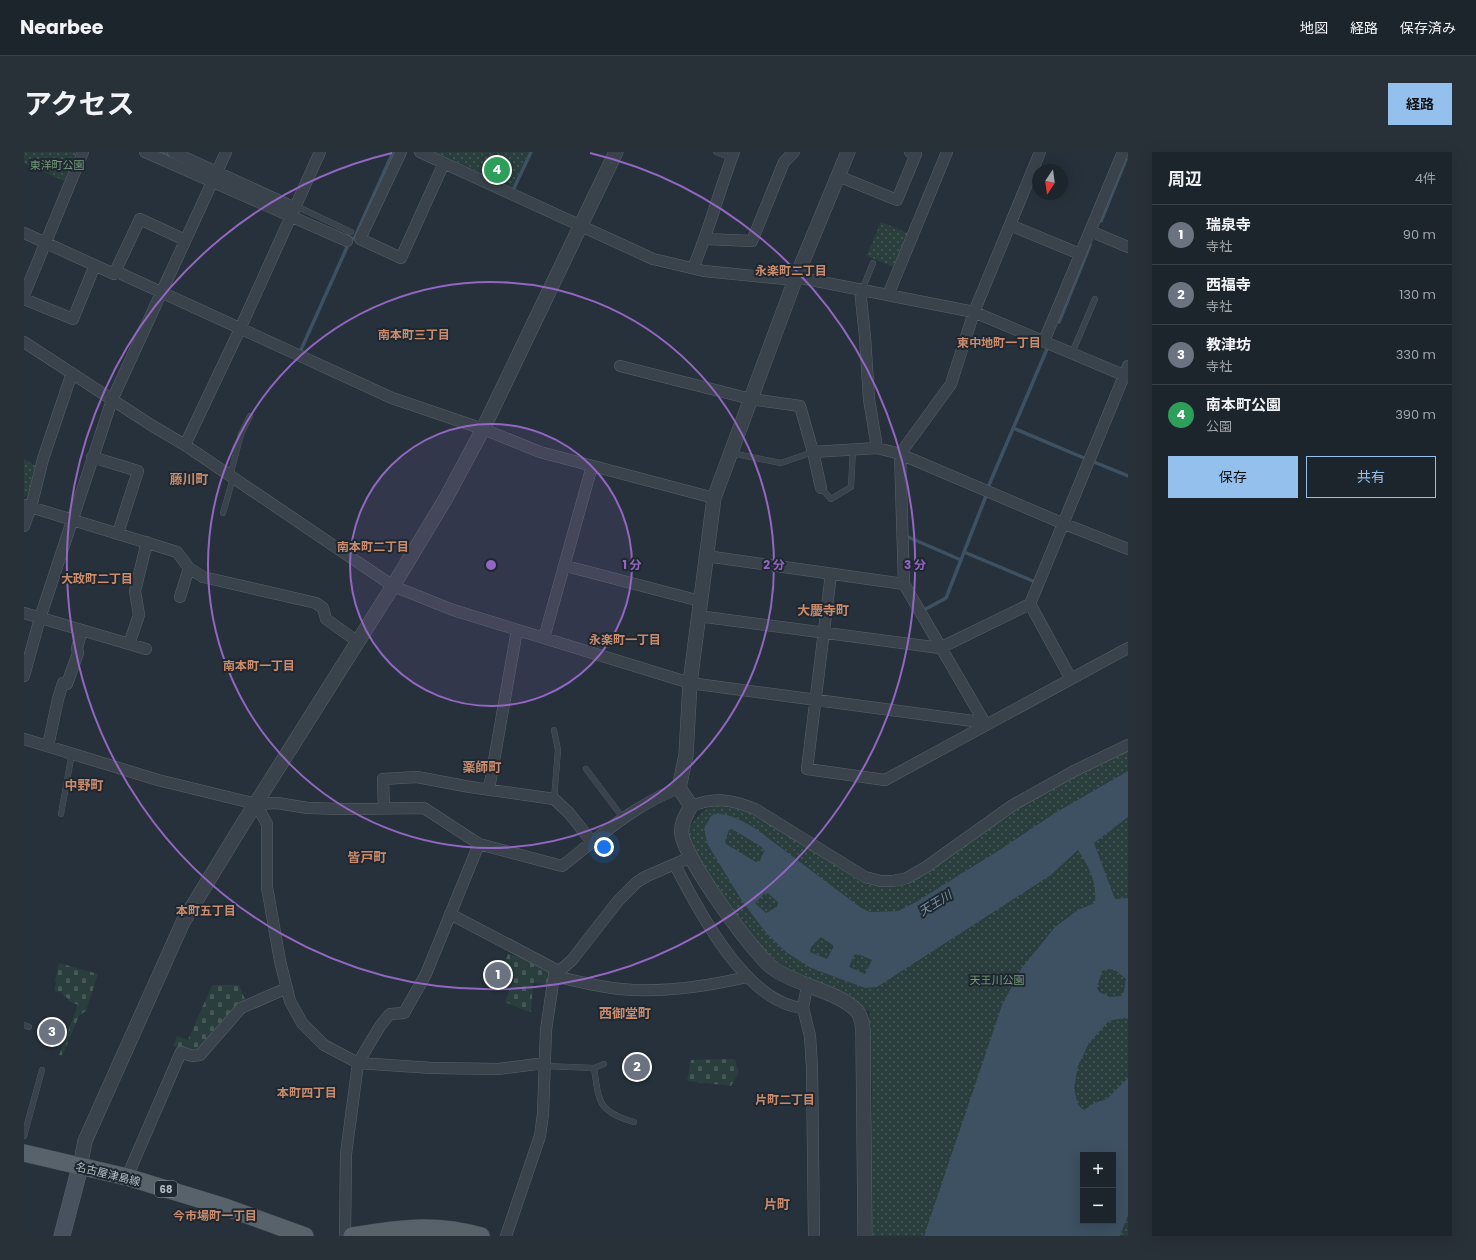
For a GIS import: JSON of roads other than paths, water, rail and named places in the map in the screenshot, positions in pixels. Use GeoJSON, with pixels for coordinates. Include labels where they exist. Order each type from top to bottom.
{"type":"FeatureCollection","features":[{"type":"Feature","properties":{"kind":"main road","name":"名古屋津島線"},"geometry":{"type":"LineString","coordinates":[[24,1153],[128,1177],[225,1207],[298,1235]]}},
{"type":"Feature","properties":{"kind":"main road"},"geometry":{"type":"LineString","coordinates":[[62,1236],[80,1167]]}},
{"type":"Feature","properties":{"kind":"main road"},"geometry":{"type":"LineString","coordinates":[[352,1236],[397,1228],[457,1229],[481,1236]]}},
{"type":"Feature","properties":{"kind":"street"},"geometry":{"type":"LineString","coordinates":[[24,294],[83,152]]}},
{"type":"Feature","properties":{"kind":"street"},"geometry":{"type":"LineString","coordinates":[[145,152],[214,177],[294,210],[349,236]]}},
{"type":"Feature","properties":{"kind":"street"},"geometry":{"type":"LineString","coordinates":[[173,152],[214,177]]}},
{"type":"Feature","properties":{"kind":"street"},"geometry":{"type":"LineString","coordinates":[[24,676],[40,618],[112,400],[160,292],[226,152]]}},
{"type":"Feature","properties":{"kind":"street"},"geometry":{"type":"LineString","coordinates":[[185,445],[240,329],[320,152]]}},
{"type":"Feature","properties":{"kind":"street"},"geometry":{"type":"LineString","coordinates":[[401,152],[360,239],[401,258],[444,163]]}},
{"type":"Feature","properties":{"kind":"street"},"geometry":{"type":"LineString","coordinates":[[420,152],[653,259],[693,268],[796,279],[974,312],[1072,353],[1127,373],[1062,523],[1030,604],[940,648],[698,616]]}},
{"type":"Feature","properties":{"kind":"street"},"geometry":{"type":"LineString","coordinates":[[80,1167],[85,1142],[183,922],[393,586],[446,498],[483,429],[616,152]]}},
{"type":"Feature","properties":{"kind":"street"},"geometry":{"type":"LineString","coordinates":[[706,239],[752,241],[784,162],[794,152]]}},
{"type":"Feature","properties":{"kind":"street"},"geometry":{"type":"LineString","coordinates":[[691,806],[679,788],[686,755],[690,683],[714,498],[796,279],[848,152]]}},
{"type":"Feature","properties":{"kind":"street"},"geometry":{"type":"LineString","coordinates":[[838,176],[897,200],[916,154],[910,152]]}},
{"type":"Feature","properties":{"kind":"street"},"geometry":{"type":"LineString","coordinates":[[888,295],[947,152]]}},
{"type":"Feature","properties":{"kind":"street"},"geometry":{"type":"LineString","coordinates":[[986,725],[904,584],[900,454],[951,384],[974,312],[1040,152]]}},
{"type":"Feature","properties":{"kind":"street"},"geometry":{"type":"LineString","coordinates":[[1044,341],[1123,152]]}},
{"type":"Feature","properties":{"kind":"street"},"geometry":{"type":"LineString","coordinates":[[693,268],[706,239],[718,192],[733,155]]}},
{"type":"Feature","properties":{"kind":"street"},"geometry":{"type":"LineString","coordinates":[[24,233],[114,274],[140,219],[185,240]]}},
{"type":"Feature","properties":{"kind":"street"},"geometry":{"type":"LineString","coordinates":[[1010,225],[1080,254]]}},
{"type":"Feature","properties":{"kind":"street"},"geometry":{"type":"LineString","coordinates":[[1090,231],[1128,247]]}},
{"type":"Feature","properties":{"kind":"street"},"geometry":{"type":"LineString","coordinates":[[24,299],[72,319],[95,265]]}},
{"type":"Feature","properties":{"kind":"street"},"geometry":{"type":"LineString","coordinates":[[115,271],[392,398],[483,429],[540,452],[714,498]]}},
{"type":"Feature","properties":{"kind":"street"},"geometry":{"type":"LineString","coordinates":[[861,290],[869,399],[877,448]]}},
{"type":"Feature","properties":{"kind":"street"},"geometry":{"type":"LineString","coordinates":[[24,342],[112,400],[185,445],[393,586],[453,610],[690,683],[973,721],[986,725]]}},
{"type":"Feature","properties":{"kind":"street"},"geometry":{"type":"LineString","coordinates":[[620,366],[751,399],[800,406],[821,488]]}},
{"type":"Feature","properties":{"kind":"street"},"geometry":{"type":"LineString","coordinates":[[24,526],[28,506],[72,373]]}},
{"type":"Feature","properties":{"kind":"street"},"geometry":{"type":"LineString","coordinates":[[813,452],[877,448],[900,454],[1062,523],[1128,549]]}},
{"type":"Feature","properties":{"kind":"street"},"geometry":{"type":"LineString","coordinates":[[92,457],[138,472],[118,533]]}},
{"type":"Feature","properties":{"kind":"street"},"geometry":{"type":"LineString","coordinates":[[544,638],[566,566],[592,466]]}},
{"type":"Feature","properties":{"kind":"street"},"geometry":{"type":"LineString","coordinates":[[28,506],[177,552],[189,568],[202,577],[316,603],[323,608],[326,619],[358,642]]}},
{"type":"Feature","properties":{"kind":"street"},"geometry":{"type":"LineString","coordinates":[[129,644],[139,615],[135,591],[147,542]]}},
{"type":"Feature","properties":{"kind":"street"},"geometry":{"type":"LineString","coordinates":[[706,556],[904,584]]}},
{"type":"Feature","properties":{"kind":"street"},"geometry":{"type":"LineString","coordinates":[[566,566],[700,601]]}},
{"type":"Feature","properties":{"kind":"street"},"geometry":{"type":"LineString","coordinates":[[180,597],[189,568]]}},
{"type":"Feature","properties":{"kind":"street"},"geometry":{"type":"LineString","coordinates":[[831,574],[807,769],[885,780],[1128,648]]}},
{"type":"Feature","properties":{"kind":"street"},"geometry":{"type":"LineString","coordinates":[[1030,604],[1071,679]]}},
{"type":"Feature","properties":{"kind":"street"},"geometry":{"type":"LineString","coordinates":[[24,613],[146,650]]}},
{"type":"Feature","properties":{"kind":"street"},"geometry":{"type":"LineString","coordinates":[[48,746],[58,699],[63,683],[67,684],[78,653],[77,648],[82,630]]}},
{"type":"Feature","properties":{"kind":"street"},"geometry":{"type":"LineString","coordinates":[[490,789],[517,630]]}},
{"type":"Feature","properties":{"kind":"street"},"geometry":{"type":"LineString","coordinates":[[24,739],[158,780],[256,804],[277,803],[315,808],[424,808],[479,844],[562,866],[623,818],[656,797],[679,788]]}},
{"type":"Feature","properties":{"kind":"street"},"geometry":{"type":"LineString","coordinates":[[865,1236],[863,1025],[858,1012],[848,1004],[807,986],[773,968],[757,952],[723,907],[691,857],[682,835],[685,816],[691,806],[713,800],[744,804],[755,809],[865,877],[881,881],[893,881],[907,878],[926,867],[1013,805],[1128,745]]}},
{"type":"Feature","properties":{"kind":"street"},"geometry":{"type":"LineString","coordinates":[[384,808],[383,779],[417,777],[470,787],[554,799],[569,813],[592,842]]}},
{"type":"Feature","properties":{"kind":"street"},"geometry":{"type":"LineString","coordinates":[[256,804],[267,824],[267,887],[280,961],[290,1001],[302,1023],[324,1045],[358,1063],[432,1068],[498,1069],[545,1064]]}},
{"type":"Feature","properties":{"kind":"street"},"geometry":{"type":"LineString","coordinates":[[345,1236],[346,1154],[358,1063],[380,1026],[390,1014],[404,1013],[426,974],[479,844]]}},
{"type":"Feature","properties":{"kind":"street"},"geometry":{"type":"LineString","coordinates":[[554,976],[572,960],[618,901],[637,882],[647,876],[691,857]]}},
{"type":"Feature","properties":{"kind":"street"},"geometry":{"type":"LineString","coordinates":[[675,865],[702,914],[747,977],[776,1000],[793,1007],[803,1008]]}},
{"type":"Feature","properties":{"kind":"street"},"geometry":{"type":"LineString","coordinates":[[450,914],[555,969],[546,1030],[543,1114],[540,1136],[506,1236]]}},
{"type":"Feature","properties":{"kind":"street"},"geometry":{"type":"LineString","coordinates":[[554,976],[596,986],[623,989],[682,987],[747,977]]}},
{"type":"Feature","properties":{"kind":"street"},"geometry":{"type":"LineString","coordinates":[[807,986],[803,1008],[810,1036],[812,1067],[814,1236]]}},
{"type":"Feature","properties":{"kind":"street"},"geometry":{"type":"LineString","coordinates":[[128,1177],[181,1052],[192,1056],[200,1056],[241,1008],[287,988]]}},
{"type":"Feature","properties":{"kind":"lane"},"geometry":{"type":"LineString","coordinates":[[716,152],[733,155]]}},
{"type":"Feature","properties":{"kind":"lane"},"geometry":{"type":"LineString","coordinates":[[861,290],[874,263]]}},
{"type":"Feature","properties":{"kind":"lane"},"geometry":{"type":"LineString","coordinates":[[1072,353],[1096,299]]}},
{"type":"Feature","properties":{"kind":"lane"},"geometry":{"type":"LineString","coordinates":[[223,513],[241,434],[250,416]]}},
{"type":"Feature","properties":{"kind":"lane"},"geometry":{"type":"LineString","coordinates":[[821,488],[831,499],[852,487],[852,449]]}},
{"type":"Feature","properties":{"kind":"lane"},"geometry":{"type":"LineString","coordinates":[[731,452],[781,463],[813,452]]}},
{"type":"Feature","properties":{"kind":"lane"},"geometry":{"type":"LineString","coordinates":[[554,730],[558,750],[554,799]]}},
{"type":"Feature","properties":{"kind":"lane"},"geometry":{"type":"LineString","coordinates":[[61,814],[72,753]]}},
{"type":"Feature","properties":{"kind":"lane"},"geometry":{"type":"LineString","coordinates":[[586,769],[623,818]]}},
{"type":"Feature","properties":{"kind":"lane"},"geometry":{"type":"LineString","coordinates":[[545,1064],[594,1068],[604,1064]]}},
{"type":"Feature","properties":{"kind":"lane"},"geometry":{"type":"LineString","coordinates":[[594,1068],[597,1091],[602,1105],[610,1113],[634,1122]]}},
{"type":"Feature","properties":{"kind":"lane"},"geometry":{"type":"LineString","coordinates":[[24,1136],[42,1070]]}},
{"type":"Feature","properties":{"kind":"water","name":"天王川"},"geometry":{"type":"Polygon","coordinates":[[[1128,771],[1128,817],[1094,843],[1115,899],[1128,898],[1128,1019],[1123,1018],[1109,1021],[1089,1043],[1078,1066],[1074,1089],[1078,1105],[1084,1110],[1094,1103],[1107,1099],[1128,1078],[1128,1215],[1120,1236],[924,1236],[1002,1005],[1021,969],[1055,927],[1078,910],[1095,903],[1095,889],[1091,875],[1086,862],[1078,850],[1051,875],[877,987],[865,988],[811,968],[786,952],[767,934],[742,901],[708,845],[704,829],[711,816],[714,814],[736,818],[746,823],[861,908],[870,912],[898,911],[916,902],[1055,813],[1128,771]],[[732,829],[729,830],[725,841],[726,844],[756,862],[760,861],[764,851],[762,847],[732,829]],[[765,893],[755,903],[766,913],[778,906],[778,902],[768,893],[765,893]],[[821,937],[811,947],[810,952],[827,959],[834,946],[821,937]],[[858,954],[854,955],[849,967],[865,974],[872,960],[858,954]],[[1109,969],[1102,971],[1097,987],[1099,992],[1110,997],[1121,996],[1124,991],[1126,979],[1115,970],[1109,969]]]}},
{"type":"Feature","properties":{"kind":"waterway"},"geometry":{"type":"LineString","coordinates":[[161,152],[173,157]]}},
{"type":"Feature","properties":{"kind":"waterway"},"geometry":{"type":"LineString","coordinates":[[347,236],[354,239],[393,152]]}},
{"type":"Feature","properties":{"kind":"waterway"},"geometry":{"type":"LineString","coordinates":[[514,188],[531,152]]}},
{"type":"Feature","properties":{"kind":"waterway"},"geometry":{"type":"LineString","coordinates":[[1101,221],[1126,159]]}},
{"type":"Feature","properties":{"kind":"waterway"},"geometry":{"type":"LineString","coordinates":[[300,352],[348,245]]}},
{"type":"Feature","properties":{"kind":"waterway"},"geometry":{"type":"LineString","coordinates":[[1059,322],[1090,245]]}},
{"type":"Feature","properties":{"kind":"waterway"},"geometry":{"type":"LineString","coordinates":[[989,485],[1047,349]]}},
{"type":"Feature","properties":{"kind":"waterway"},"geometry":{"type":"LineString","coordinates":[[1013,428],[1084,458]]}},
{"type":"Feature","properties":{"kind":"waterway"},"geometry":{"type":"LineString","coordinates":[[1094,462],[1128,476]]}},
{"type":"Feature","properties":{"kind":"waterway"},"geometry":{"type":"LineString","coordinates":[[924,610],[946,598],[986,496]]}},
{"type":"Feature","properties":{"kind":"waterway"},"geometry":{"type":"LineString","coordinates":[[908,537],[961,560]]}},
{"type":"Feature","properties":{"kind":"waterway"},"geometry":{"type":"LineString","coordinates":[[964,552],[1033,581]]}},
{"type":"Feature","properties":{"kind":"place","name":"南本町公園"},"geometry":{"type":"Point","coordinates":[497,170]}},
{"type":"Feature","properties":{"kind":"place","name":"瑞泉寺"},"geometry":{"type":"Point","coordinates":[498,975]}},
{"type":"Feature","properties":{"kind":"place","name":"教津坊"},"geometry":{"type":"Point","coordinates":[52,1032]}},
{"type":"Feature","properties":{"kind":"place","name":"西福寺"},"geometry":{"type":"Point","coordinates":[637,1067]}},
{"type":"Feature","properties":{"kind":"district","name":"永楽町二丁目"},"geometry":{"type":"Point","coordinates":[791,270]}},
{"type":"Feature","properties":{"kind":"district","name":"南本町三丁目"},"geometry":{"type":"Point","coordinates":[414,334]}},
{"type":"Feature","properties":{"kind":"district","name":"東中地町一丁目"},"geometry":{"type":"Point","coordinates":[999,342]}},
{"type":"Feature","properties":{"kind":"district","name":"藤川町"},"geometry":{"type":"Point","coordinates":[189,479]}},
{"type":"Feature","properties":{"kind":"district","name":"南本町二丁目"},"geometry":{"type":"Point","coordinates":[373,546]}},
{"type":"Feature","properties":{"kind":"district","name":"大政町二丁目"},"geometry":{"type":"Point","coordinates":[97,578]}},
{"type":"Feature","properties":{"kind":"district","name":"大慶寺町"},"geometry":{"type":"Point","coordinates":[823,610]}},
{"type":"Feature","properties":{"kind":"district","name":"永楽町一丁目"},"geometry":{"type":"Point","coordinates":[625,639]}},
{"type":"Feature","properties":{"kind":"district","name":"南本町一丁目"},"geometry":{"type":"Point","coordinates":[259,665]}},
{"type":"Feature","properties":{"kind":"district","name":"薬師町"},"geometry":{"type":"Point","coordinates":[482,767]}},
{"type":"Feature","properties":{"kind":"district","name":"中野町"},"geometry":{"type":"Point","coordinates":[84,785]}},
{"type":"Feature","properties":{"kind":"district","name":"皆戸町"},"geometry":{"type":"Point","coordinates":[367,857]}},
{"type":"Feature","properties":{"kind":"district","name":"本町五丁目"},"geometry":{"type":"Point","coordinates":[206,910]}},
{"type":"Feature","properties":{"kind":"district","name":"西御堂町"},"geometry":{"type":"Point","coordinates":[625,1013]}},
{"type":"Feature","properties":{"kind":"district","name":"本町四丁目"},"geometry":{"type":"Point","coordinates":[307,1092]}},
{"type":"Feature","properties":{"kind":"district","name":"片町二丁目"},"geometry":{"type":"Point","coordinates":[785,1099]}},
{"type":"Feature","properties":{"kind":"district","name":"片町"},"geometry":{"type":"Point","coordinates":[777,1204]}},
{"type":"Feature","properties":{"kind":"district","name":"今市場町一丁目"},"geometry":{"type":"Point","coordinates":[215,1215]}},
{"type":"Feature","properties":{"kind":"park label","name":"東洋町公園"},"geometry":{"type":"Point","coordinates":[57,165]}},
{"type":"Feature","properties":{"kind":"park label","name":"天王川公園"},"geometry":{"type":"Point","coordinates":[997,980]}}]}
